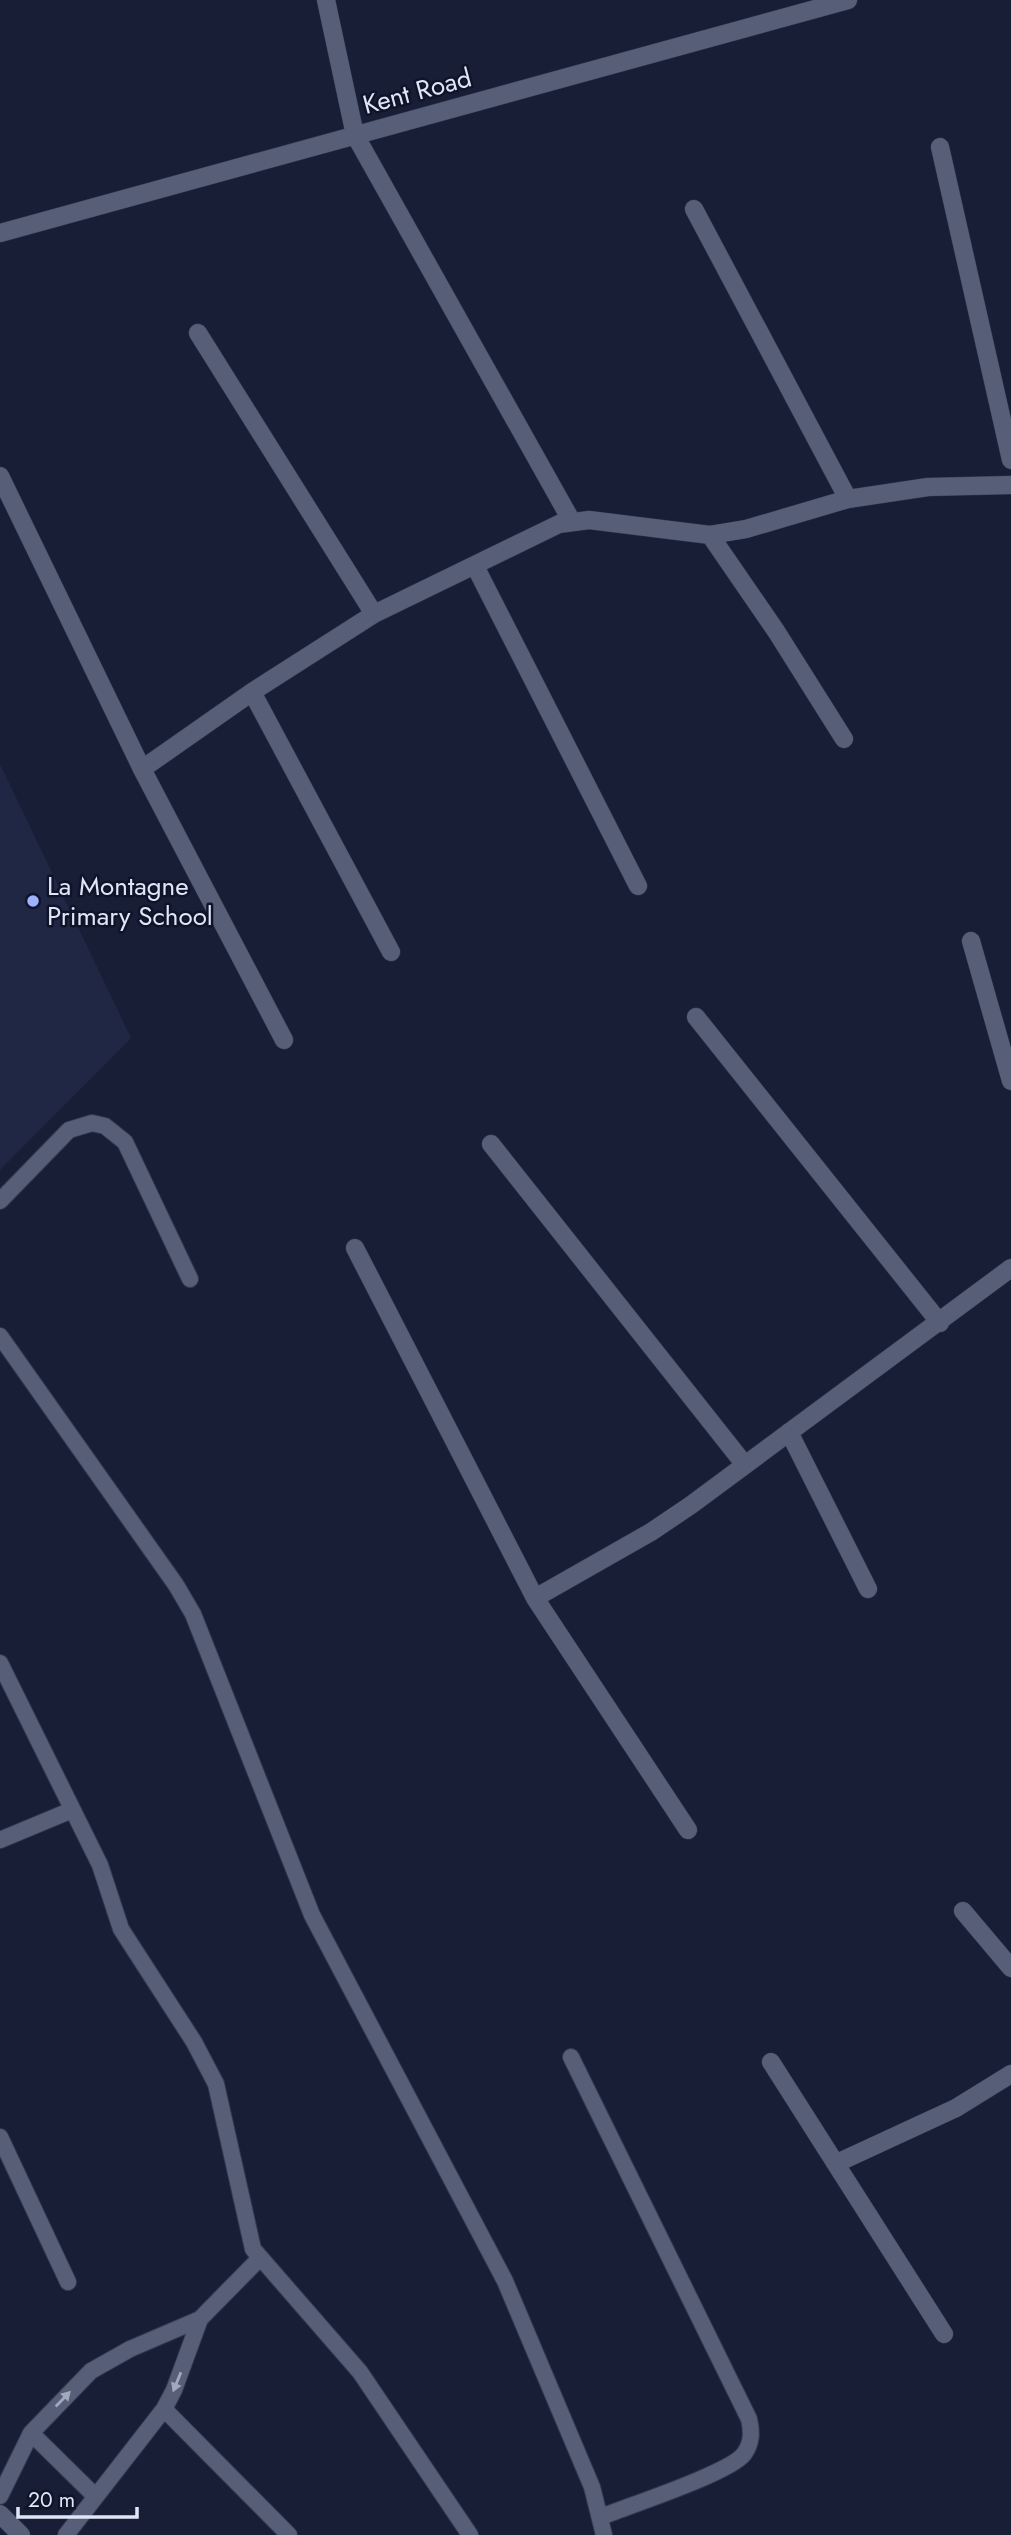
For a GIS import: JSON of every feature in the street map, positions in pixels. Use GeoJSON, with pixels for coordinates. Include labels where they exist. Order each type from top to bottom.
{"type":"FeatureCollection","features":[{"type":"Feature","properties":{"kind":"street"},"geometry":{"type":"LineString","coordinates":[[326,0],[355,135],[571,520]]}},
{"type":"Feature","properties":{"kind":"street","name":"Kent Road"},"geometry":{"type":"LineString","coordinates":[[0,233],[848,0]]}},
{"type":"Feature","properties":{"kind":"street"},"geometry":{"type":"LineString","coordinates":[[940,146],[1011,460]]}},
{"type":"Feature","properties":{"kind":"street"},"geometry":{"type":"LineString","coordinates":[[694,209],[848,499]]}},
{"type":"Feature","properties":{"kind":"street"},"geometry":{"type":"LineString","coordinates":[[198,333],[374,614]]}},
{"type":"Feature","properties":{"kind":"street"},"geometry":{"type":"LineString","coordinates":[[0,476],[142,769],[284,1040]]}},
{"type":"Feature","properties":{"kind":"street"},"geometry":{"type":"LineString","coordinates":[[142,769],[252,692],[374,614],[571,520],[656,526],[710,535],[746,529],[848,499],[928,486],[1011,485]]}},
{"type":"Feature","properties":{"kind":"street"},"geometry":{"type":"LineString","coordinates":[[710,535],[776,631],[844,739]]}},
{"type":"Feature","properties":{"kind":"street"},"geometry":{"type":"LineString","coordinates":[[475,566],[638,886]]}},
{"type":"Feature","properties":{"kind":"street"},"geometry":{"type":"LineString","coordinates":[[252,692],[391,952]]}},
{"type":"Feature","properties":{"kind":"street"},"geometry":{"type":"LineString","coordinates":[[971,941],[1011,1081]]}},
{"type":"Feature","properties":{"kind":"street"},"geometry":{"type":"LineString","coordinates":[[696,1017],[940,1323]]}},
{"type":"Feature","properties":{"kind":"street"},"geometry":{"type":"LineString","coordinates":[[491,1144],[744,1465]]}},
{"type":"Feature","properties":{"kind":"street"},"geometry":{"type":"LineString","coordinates":[[355,1248],[535,1598],[688,1830]]}},
{"type":"Feature","properties":{"kind":"street"},"geometry":{"type":"LineString","coordinates":[[535,1598],[651,1532],[940,1323],[1011,1268]]}},
{"type":"Feature","properties":{"kind":"street"},"geometry":{"type":"LineString","coordinates":[[789,1432],[868,1589]]}},
{"type":"Feature","properties":{"kind":"street"},"geometry":{"type":"LineString","coordinates":[[963,1911],[1011,1968]]}},
{"type":"Feature","properties":{"kind":"street"},"geometry":{"type":"LineString","coordinates":[[771,2062],[944,2334]]}},
{"type":"Feature","properties":{"kind":"street"},"geometry":{"type":"LineString","coordinates":[[837,2163],[956,2108],[1011,2074]]}},
{"type":"Feature","properties":{"kind":"street"},"geometry":{"type":"LineString","coordinates":[[0,2514],[21,2535]]}},
{"type":"Feature","properties":{"kind":"lane"},"geometry":{"type":"LineString","coordinates":[[0,1201],[69,1130],[92,1123],[105,1126],[125,1142],[190,1279]]}},
{"type":"Feature","properties":{"kind":"lane"},"geometry":{"type":"LineString","coordinates":[[0,1336],[176,1585],[193,1614],[312,1915],[505,2281],[592,2487],[604,2535]]}},
{"type":"Feature","properties":{"kind":"lane"},"geometry":{"type":"LineString","coordinates":[[0,1663],[110,1888],[121,1929],[194,2042],[216,2084],[250,2241],[259,2259],[360,2372],[470,2535]]}},
{"type":"Feature","properties":{"kind":"lane"},"geometry":{"type":"LineString","coordinates":[[0,1840],[72,1810]]}},
{"type":"Feature","properties":{"kind":"lane"},"geometry":{"type":"LineString","coordinates":[[570,2057],[749,2419],[752,2430],[750,2443],[733,2464],[601,2517]]}},
{"type":"Feature","properties":{"kind":"lane"},"geometry":{"type":"LineString","coordinates":[[0,2137],[68,2282]]}},
{"type":"Feature","properties":{"kind":"lane"},"geometry":{"type":"LineString","coordinates":[[0,2496],[31,2432],[91,2371],[130,2349],[200,2319],[259,2259]]}},
{"type":"Feature","properties":{"kind":"lane"},"geometry":{"type":"LineString","coordinates":[[66,2535],[94,2495],[164,2409],[174,2390],[200,2319]]}},
{"type":"Feature","properties":{"kind":"lane"},"geometry":{"type":"LineString","coordinates":[[164,2409],[289,2535]]}},
{"type":"Feature","properties":{"kind":"lane"},"geometry":{"type":"LineString","coordinates":[[31,2432],[94,2495]]}},
{"type":"Feature","properties":{"kind":"shaded area","name":"La Montagne Primary School"},"geometry":{"type":"Polygon","coordinates":[[[0,764],[131,1038],[0,1170],[0,764]]]}},
{"type":"Feature","properties":{"kind":"place","name":"La Montagne Primary School"},"geometry":{"type":"Point","coordinates":[33,901]}}]}
